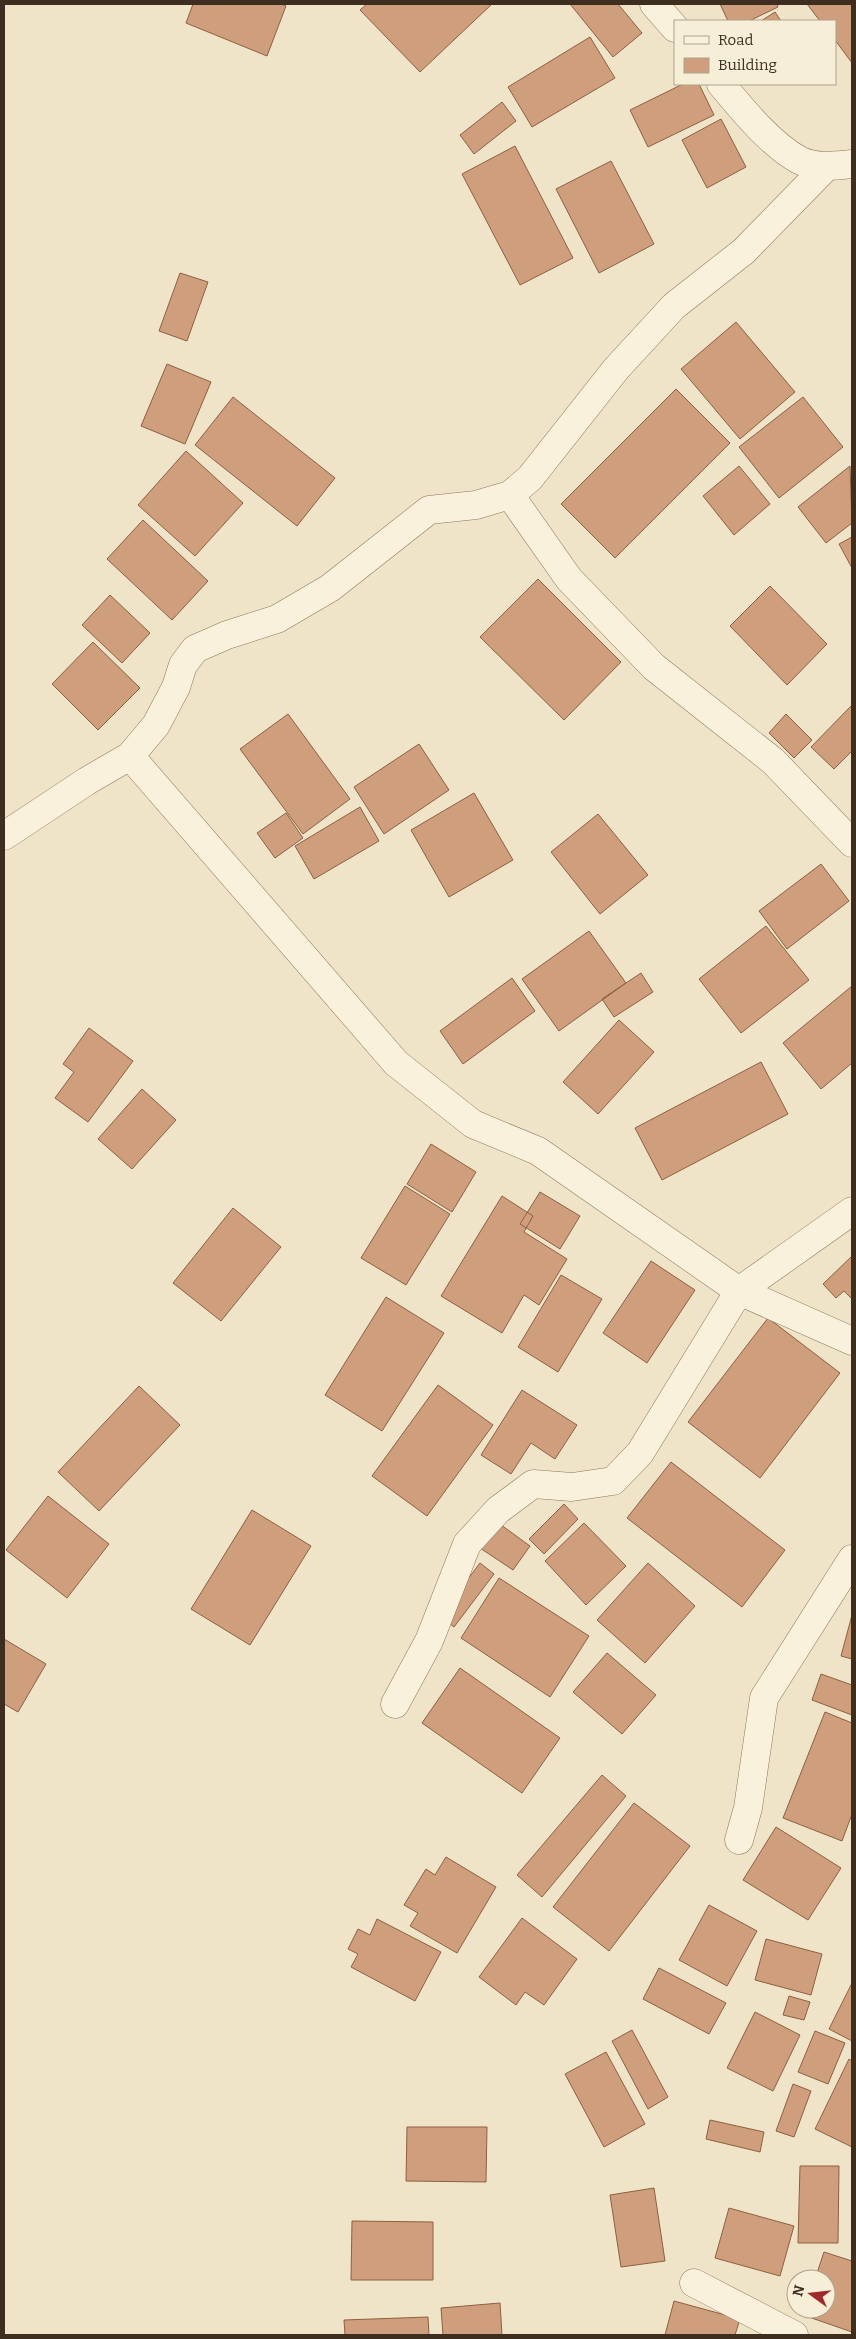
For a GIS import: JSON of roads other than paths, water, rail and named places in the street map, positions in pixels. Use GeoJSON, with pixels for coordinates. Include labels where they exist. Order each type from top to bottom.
{"type":"FeatureCollection","features":[{"type":"Feature","properties":{"kind":"street"},"geometry":{"type":"LineString","coordinates":[[654,4],[674,27]]}},
{"type":"Feature","properties":{"kind":"street"},"geometry":{"type":"LineString","coordinates":[[722,85],[757,127],[799,160],[839,165]]}},
{"type":"Feature","properties":{"kind":"street"},"geometry":{"type":"LineString","coordinates":[[4,836],[87,781],[130,756],[156,725],[176,686],[183,665],[195,649],[227,635],[277,619],[330,588],[429,510],[476,505],[510,495],[530,478],[616,369],[674,306],[744,251],[839,165]]}},
{"type":"Feature","properties":{"kind":"street"},"geometry":{"type":"LineString","coordinates":[[510,495],[569,578],[654,666],[773,761],[852,843]]}},
{"type":"Feature","properties":{"kind":"street"},"geometry":{"type":"LineString","coordinates":[[130,756],[396,1063],[473,1124],[538,1150],[739,1291],[852,1342]]}},
{"type":"Feature","properties":{"kind":"street"},"geometry":{"type":"LineString","coordinates":[[395,1704],[429,1641],[467,1544],[498,1510],[534,1484],[572,1487],[613,1481],[640,1453],[739,1291],[852,1211]]}},
{"type":"Feature","properties":{"kind":"street"},"geometry":{"type":"LineString","coordinates":[[740,1840],[748,1808],[764,1698],[852,1559]]}},
{"type":"Feature","properties":{"kind":"street"},"geometry":{"type":"LineString","coordinates":[[694,2283],[794,2335]]}}]}
